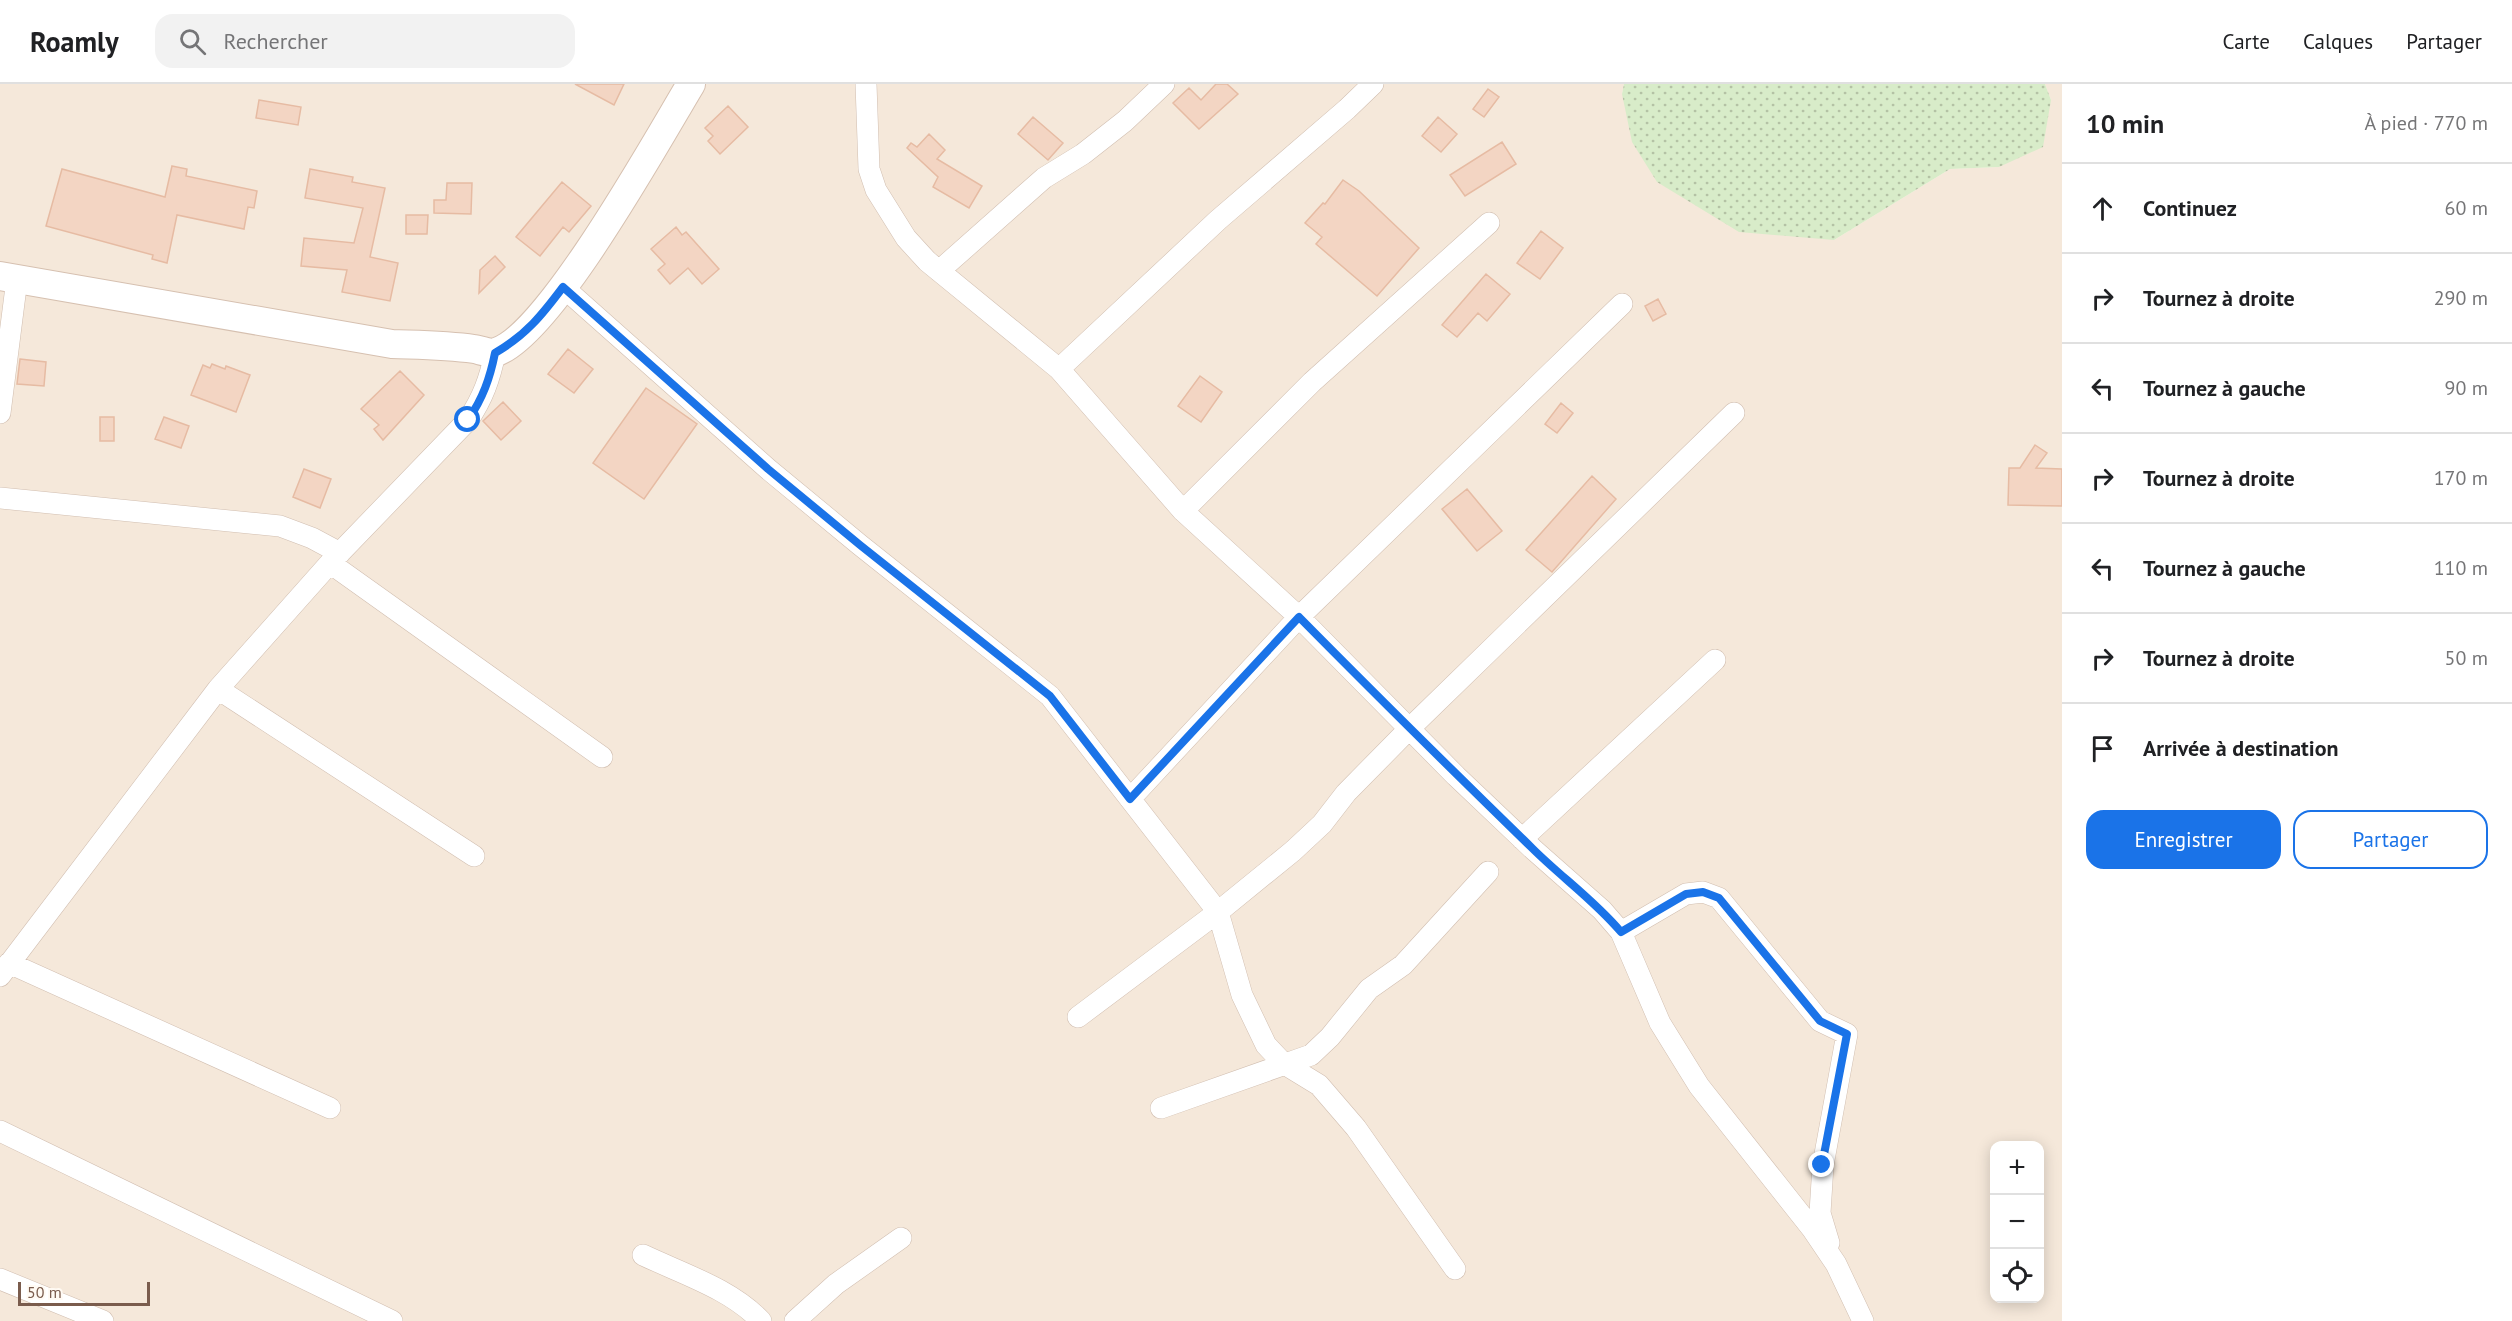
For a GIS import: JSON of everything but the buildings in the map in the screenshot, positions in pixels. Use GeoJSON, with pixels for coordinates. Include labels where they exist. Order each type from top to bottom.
{"type":"FeatureCollection","features":[{"type":"Feature","properties":{"kind":"main road"},"geometry":{"type":"LineString","coordinates":[[8,278],[392,344],[445,345],[495,353],[517,340],[540,318],[563,287],[691,84]]}},
{"type":"Feature","properties":{"kind":"street"},"geometry":{"type":"LineString","coordinates":[[866,84],[869,169],[876,190],[906,238],[939,271],[1059,369],[1183,511],[1299,617],[1522,839],[1602,910],[1621,932],[1660,1023],[1699,1086],[1814,1230],[1836,1264],[1863,1321]]}},
{"type":"Feature","properties":{"kind":"street"},"geometry":{"type":"LineString","coordinates":[[939,271],[1044,178],[1091,148],[1125,121],[1164,84]]}},
{"type":"Feature","properties":{"kind":"street"},"geometry":{"type":"LineString","coordinates":[[1059,369],[1218,220],[1339,117],[1373,84]]}},
{"type":"Feature","properties":{"kind":"street"},"geometry":{"type":"LineString","coordinates":[[1183,511],[1312,382],[1489,223]]}},
{"type":"Feature","properties":{"kind":"street"},"geometry":{"type":"LineString","coordinates":[[0,413],[8,278]]}},
{"type":"Feature","properties":{"kind":"street"},"geometry":{"type":"LineString","coordinates":[[563,287],[768,469],[1050,696],[1218,912],[1242,995],[1266,1045],[1283,1063],[1319,1085],[1356,1128],[1455,1269]]}},
{"type":"Feature","properties":{"kind":"street"},"geometry":{"type":"LineString","coordinates":[[1130,799],[1299,617],[1622,304]]}},
{"type":"Feature","properties":{"kind":"street"},"geometry":{"type":"LineString","coordinates":[[330,1108],[4,969],[218,689],[335,558],[468,420],[481,402],[490,378],[495,353]]}},
{"type":"Feature","properties":{"kind":"street"},"geometry":{"type":"LineString","coordinates":[[1078,1017],[1218,912],[1293,851],[1322,824],[1346,793],[1409,729],[1734,413]]}},
{"type":"Feature","properties":{"kind":"street"},"geometry":{"type":"LineString","coordinates":[[0,498],[280,526],[312,538],[335,558],[602,757]]}},
{"type":"Feature","properties":{"kind":"street"},"geometry":{"type":"LineString","coordinates":[[1522,839],[1716,660]]}},
{"type":"Feature","properties":{"kind":"street"},"geometry":{"type":"LineString","coordinates":[[218,689],[474,856]]}},
{"type":"Feature","properties":{"kind":"street"},"geometry":{"type":"LineString","coordinates":[[1161,1108],[1311,1055],[1330,1037],[1369,989],[1403,965],[1488,872]]}},
{"type":"Feature","properties":{"kind":"street"},"geometry":{"type":"LineString","coordinates":[[1621,932],[1686,894],[1703,892],[1719,898],[1820,1021],[1847,1034],[1822,1165],[1820,1203],[1820,1213],[1836,1264]]}},
{"type":"Feature","properties":{"kind":"street"},"geometry":{"type":"LineString","coordinates":[[0,1131],[392,1321]]}},
{"type":"Feature","properties":{"kind":"street"},"geometry":{"type":"LineString","coordinates":[[795,1321],[836,1284],[901,1238]]}},
{"type":"Feature","properties":{"kind":"street"},"geometry":{"type":"LineString","coordinates":[[644,1256],[731,1296],[752,1311],[761,1321]]}},
{"type":"Feature","properties":{"kind":"street"},"geometry":{"type":"LineString","coordinates":[[0,1279],[103,1321]]}},
{"type":"Feature","properties":{"kind":"shaded area"},"geometry":{"type":"Polygon","coordinates":[[[0,84],[1624,84],[1622,94],[1834,240],[1950,169],[1999,167],[2051,100],[2045,84],[2062,84],[2062,1321],[0,1321],[0,84]]]}},
{"type":"Feature","properties":{"kind":"green space"},"geometry":{"type":"Polygon","coordinates":[[[1624,84],[2045,84],[2051,100],[2043,147],[1999,167],[1950,169],[1834,240],[1739,232],[1657,182],[1632,142],[1622,94],[1624,84]]]}},
{"type":"Feature","properties":{"kind":"route"},"geometry":{"type":"LineString","coordinates":[[468,420],[481,402],[490,378],[495,353],[517,340],[540,318],[563,287],[768,469],[1050,696],[1130,799],[1299,617],[1456,776],[1602,910],[1621,932],[1686,894],[1703,892],[1719,898],[1820,1021],[1847,1034],[1822,1165]]}}]}
